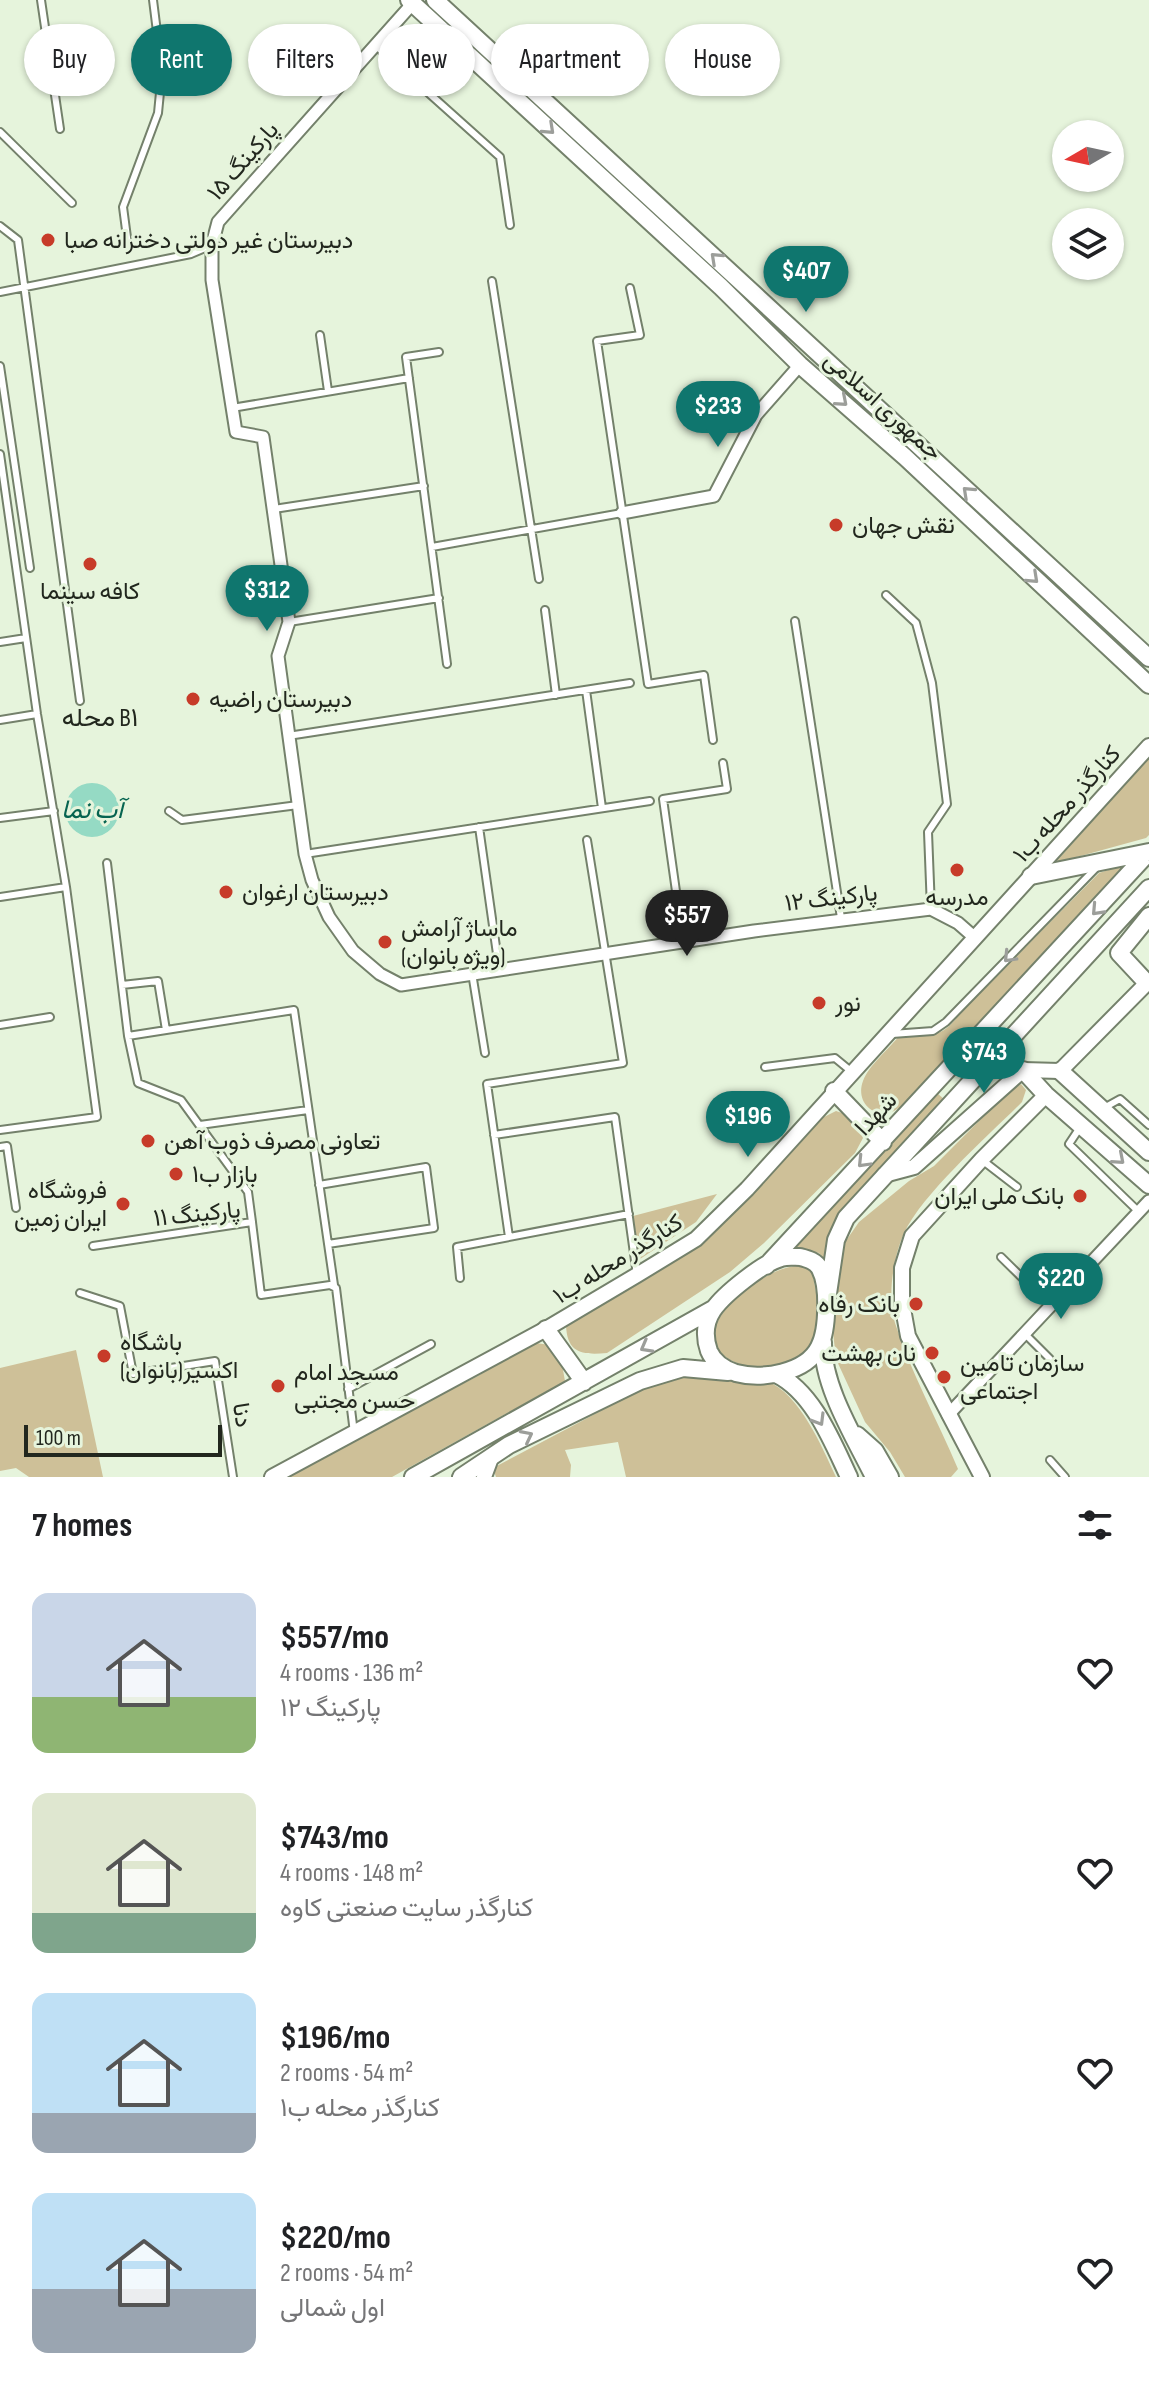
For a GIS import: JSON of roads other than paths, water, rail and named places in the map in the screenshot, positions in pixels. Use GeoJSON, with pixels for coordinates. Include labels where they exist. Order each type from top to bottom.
{"type":"FeatureCollection","features":[{"type":"Feature","properties":{"kind":"main road","name":"جمهوری اسلامی"},"geometry":{"type":"LineString","coordinates":[[435,0],[491,58]]}},
{"type":"Feature","properties":{"kind":"main road","name":"جمهوری اسلامی"},"geometry":{"type":"LineString","coordinates":[[411,2],[491,67]]}},
{"type":"Feature","properties":{"kind":"main road","name":"جمهوری اسلامی"},"geometry":{"type":"LineString","coordinates":[[527,96],[800,365],[905,457],[1149,685]]}},
{"type":"Feature","properties":{"kind":"main road","name":"جمهوری اسلامی"},"geometry":{"type":"LineString","coordinates":[[527,96],[1149,658]]}},
{"type":"Feature","properties":{"kind":"main road"},"geometry":{"type":"LineString","coordinates":[[1031,876],[1149,852]]}},
{"type":"Feature","properties":{"kind":"main road","name":"شهدا"},"geometry":{"type":"LineString","coordinates":[[766,1266],[1149,852]]}},
{"type":"Feature","properties":{"kind":"main road","name":"شهدا"},"geometry":{"type":"LineString","coordinates":[[826,1307],[840,1229],[858,1203],[1149,888]]}},
{"type":"Feature","properties":{"kind":"main road"},"geometry":{"type":"LineString","coordinates":[[1148,982],[1119,953],[1149,916]]}},
{"type":"Feature","properties":{"kind":"main road"},"geometry":{"type":"LineString","coordinates":[[1023,1070],[1046,1095],[1149,1185]]}},
{"type":"Feature","properties":{"kind":"main road"},"geometry":{"type":"LineString","coordinates":[[1060,1071],[1149,1152]]}},
{"type":"Feature","properties":{"kind":"main road"},"geometry":{"type":"LineString","coordinates":[[834,1091],[883,1142]]}},
{"type":"Feature","properties":{"kind":"main road"},"geometry":{"type":"LineString","coordinates":[[413,1477],[713,1309],[766,1266],[782,1258],[800,1257],[812,1260],[819,1267],[826,1307],[823,1337],[825,1368],[849,1428],[874,1477]]}},
{"type":"Feature","properties":{"kind":"main road"},"geometry":{"type":"LineString","coordinates":[[713,1309],[705,1329],[708,1349],[718,1365],[739,1374]]}},
{"type":"Feature","properties":{"kind":"main road"},"geometry":{"type":"LineString","coordinates":[[546,1329],[584,1382]]}},
{"type":"Feature","properties":{"kind":"main road"},"geometry":{"type":"LineString","coordinates":[[461,1477],[509,1445],[662,1373],[683,1368],[776,1374],[807,1362],[819,1349],[823,1337]]}},
{"type":"Feature","properties":{"kind":"main road"},"geometry":{"type":"LineString","coordinates":[[776,1374],[790,1381],[812,1408],[849,1477]]}},
{"type":"Feature","properties":{"kind":"main road"},"geometry":{"type":"LineString","coordinates":[[849,1428],[875,1451],[890,1477]]}},
{"type":"Feature","properties":{"kind":"street","name":"پارکینگ ۱۵"},"geometry":{"type":"LineString","coordinates":[[212,245],[218,222],[411,2]]}},
{"type":"Feature","properties":{"kind":"street"},"geometry":{"type":"LineString","coordinates":[[212,245],[212,280],[236,432],[263,437],[274,509],[289,622],[278,656],[305,854]]}},
{"type":"Feature","properties":{"kind":"street"},"geometry":{"type":"LineString","coordinates":[[622,513],[714,496],[756,415],[800,365]]}},
{"type":"Feature","properties":{"kind":"street","name":"کنارگذر محله ب۱"},"geometry":{"type":"LineString","coordinates":[[272,1477],[546,1329],[696,1239],[747,1189],[1149,746]]}},
{"type":"Feature","properties":{"kind":"street","name":"پارکینگ ۱۲"},"geometry":{"type":"LineString","coordinates":[[305,854],[312,880],[329,917],[353,951],[380,974],[401,985],[841,918],[931,909]]}},
{"type":"Feature","properties":{"kind":"street"},"geometry":{"type":"LineString","coordinates":[[931,909],[958,923],[974,937]]}},
{"type":"Feature","properties":{"kind":"street"},"geometry":{"type":"LineString","coordinates":[[884,1176],[914,1167],[1023,1070],[1060,1071],[1148,982]]}},
{"type":"Feature","properties":{"kind":"street"},"geometry":{"type":"LineString","coordinates":[[982,1477],[908,1336],[902,1303],[902,1268],[912,1236],[1046,1095]]}},
{"type":"Feature","properties":{"kind":"street"},"geometry":{"type":"LineString","coordinates":[[948,1415],[1149,1201]]}},
{"type":"Feature","properties":{"kind":"street"},"geometry":{"type":"LineString","coordinates":[[484,1477],[491,1458]]}},
{"type":"Feature","properties":{"kind":"lane"},"geometry":{"type":"LineString","coordinates":[[41,0],[60,129]]}},
{"type":"Feature","properties":{"kind":"lane"},"geometry":{"type":"LineString","coordinates":[[128,245],[123,207],[158,113],[162,72],[153,0]]}},
{"type":"Feature","properties":{"kind":"lane"},"geometry":{"type":"LineString","coordinates":[[375,45],[500,157],[510,225]]}},
{"type":"Feature","properties":{"kind":"lane"},"geometry":{"type":"LineString","coordinates":[[0,132],[72,203]]}},
{"type":"Feature","properties":{"kind":"lane"},"geometry":{"type":"LineString","coordinates":[[0,226],[18,240],[80,701]]}},
{"type":"Feature","properties":{"kind":"lane"},"geometry":{"type":"LineString","coordinates":[[0,292],[191,254],[212,245]]}},
{"type":"Feature","properties":{"kind":"lane"},"geometry":{"type":"LineString","coordinates":[[492,281],[539,579]]}},
{"type":"Feature","properties":{"kind":"lane"},"geometry":{"type":"LineString","coordinates":[[630,288],[640,335],[597,341],[648,684],[704,675],[713,740]]}},
{"type":"Feature","properties":{"kind":"lane"},"geometry":{"type":"LineString","coordinates":[[320,335],[328,391]]}},
{"type":"Feature","properties":{"kind":"lane"},"geometry":{"type":"LineString","coordinates":[[439,352],[406,357],[447,664]]}},
{"type":"Feature","properties":{"kind":"lane"},"geometry":{"type":"LineString","coordinates":[[0,366],[30,568]]}},
{"type":"Feature","properties":{"kind":"lane"},"geometry":{"type":"LineString","coordinates":[[232,408],[409,378]]}},
{"type":"Feature","properties":{"kind":"lane"},"geometry":{"type":"LineString","coordinates":[[0,454],[37,714],[66,887],[97,1117],[0,1130]]}},
{"type":"Feature","properties":{"kind":"lane"},"geometry":{"type":"LineString","coordinates":[[274,509],[424,486]]}},
{"type":"Feature","properties":{"kind":"lane"},"geometry":{"type":"LineString","coordinates":[[432,547],[622,513]]}},
{"type":"Feature","properties":{"kind":"lane"},"geometry":{"type":"LineString","coordinates":[[0,542],[12,540]]}},
{"type":"Feature","properties":{"kind":"lane"},"geometry":{"type":"LineString","coordinates":[[886,595],[916,623],[932,683],[947,804],[928,832],[931,909]]}},
{"type":"Feature","properties":{"kind":"lane"},"geometry":{"type":"LineString","coordinates":[[289,622],[439,598]]}},
{"type":"Feature","properties":{"kind":"lane"},"geometry":{"type":"LineString","coordinates":[[545,610],[556,695]]}},
{"type":"Feature","properties":{"kind":"lane"},"geometry":{"type":"LineString","coordinates":[[795,621],[841,918]]}},
{"type":"Feature","properties":{"kind":"lane"},"geometry":{"type":"LineString","coordinates":[[0,642],[26,638]]}},
{"type":"Feature","properties":{"kind":"lane"},"geometry":{"type":"LineString","coordinates":[[288,736],[630,683]]}},
{"type":"Feature","properties":{"kind":"lane"},"geometry":{"type":"LineString","coordinates":[[586,690],[602,808]]}},
{"type":"Feature","properties":{"kind":"lane"},"geometry":{"type":"LineString","coordinates":[[0,720],[37,714]]}},
{"type":"Feature","properties":{"kind":"lane"},"geometry":{"type":"LineString","coordinates":[[683,941],[663,799],[727,789],[723,763]]}},
{"type":"Feature","properties":{"kind":"lane"},"geometry":{"type":"LineString","coordinates":[[305,854],[650,801]]}},
{"type":"Feature","properties":{"kind":"lane"},"geometry":{"type":"LineString","coordinates":[[169,811],[182,820],[298,805]]}},
{"type":"Feature","properties":{"kind":"lane"},"geometry":{"type":"LineString","coordinates":[[0,818],[54,811]]}},
{"type":"Feature","properties":{"kind":"lane"},"geometry":{"type":"LineString","coordinates":[[479,827],[499,968]]}},
{"type":"Feature","properties":{"kind":"lane"},"geometry":{"type":"LineString","coordinates":[[509,1237],[487,1084],[623,1063],[587,840]]}},
{"type":"Feature","properties":{"kind":"lane"},"geometry":{"type":"LineString","coordinates":[[885,1034],[933,1031],[946,1022],[1102,861]]}},
{"type":"Feature","properties":{"kind":"lane"},"geometry":{"type":"LineString","coordinates":[[107,863],[128,1036],[138,1083],[181,1100],[248,1192],[252,1222]]}},
{"type":"Feature","properties":{"kind":"lane"},"geometry":{"type":"LineString","coordinates":[[0,897],[66,887]]}},
{"type":"Feature","properties":{"kind":"lane"},"geometry":{"type":"LineString","coordinates":[[472,973],[485,1053]]}},
{"type":"Feature","properties":{"kind":"lane"},"geometry":{"type":"LineString","coordinates":[[122,985],[158,981],[166,1030]]}},
{"type":"Feature","properties":{"kind":"lane"},"geometry":{"type":"LineString","coordinates":[[128,1036],[294,1010],[354,1433]]}},
{"type":"Feature","properties":{"kind":"lane"},"geometry":{"type":"LineString","coordinates":[[0,1025],[50,1017]]}},
{"type":"Feature","properties":{"kind":"lane"},"geometry":{"type":"LineString","coordinates":[[765,1067],[835,1058],[852,1072]]}},
{"type":"Feature","properties":{"kind":"lane"},"geometry":{"type":"LineString","coordinates":[[1101,1109],[1120,1099],[1149,1125]]}},
{"type":"Feature","properties":{"kind":"lane"},"geometry":{"type":"LineString","coordinates":[[200,1125],[308,1110]]}},
{"type":"Feature","properties":{"kind":"lane"},"geometry":{"type":"LineString","coordinates":[[494,1135],[615,1117],[637,1275]]}},
{"type":"Feature","properties":{"kind":"lane"},"geometry":{"type":"LineString","coordinates":[[1081,1126],[1069,1144],[1139,1212]]}},
{"type":"Feature","properties":{"kind":"lane"},"geometry":{"type":"LineString","coordinates":[[0,1147],[7,1146],[16,1208]]}},
{"type":"Feature","properties":{"kind":"lane"},"geometry":{"type":"LineString","coordinates":[[982,1159],[1017,1187]]}},
{"type":"Feature","properties":{"kind":"lane"},"geometry":{"type":"LineString","coordinates":[[319,1185],[426,1167],[434,1228],[328,1244]]}},
{"type":"Feature","properties":{"kind":"lane"},"geometry":{"type":"LineString","coordinates":[[460,1278],[457,1247],[629,1214]]}},
{"type":"Feature","properties":{"kind":"lane","name":"پارکینگ ۱۱"},"geometry":{"type":"LineString","coordinates":[[93,1246],[252,1222],[261,1295],[334,1285]]}},
{"type":"Feature","properties":{"kind":"lane"},"geometry":{"type":"LineString","coordinates":[[1001,1257],[1051,1306]]}},
{"type":"Feature","properties":{"kind":"lane","name":"دنا"},"geometry":{"type":"LineString","coordinates":[[80,1293],[120,1306],[133,1374],[215,1361],[233,1477]]}},
{"type":"Feature","properties":{"kind":"lane"},"geometry":{"type":"LineString","coordinates":[[1025,1334],[1050,1359]]}},
{"type":"Feature","properties":{"kind":"lane"},"geometry":{"type":"LineString","coordinates":[[348,1389],[431,1344]]}},
{"type":"Feature","properties":{"kind":"lane"},"geometry":{"type":"LineString","coordinates":[[1050,1460],[1065,1477]]}},
{"type":"Feature","properties":{"kind":"water","name":"آب نما"},"geometry":{"type":"Polygon","coordinates":[[[92,783],[111,791],[119,810],[111,829],[92,837],[73,829],[65,810],[73,791],[92,783]]]}},
{"type":"Feature","properties":{"kind":"place","name":"دبیرستان غیر دولتی دخترانه صبا"},"geometry":{"type":"Point","coordinates":[48,240]}},
{"type":"Feature","properties":{"kind":"place","name":"نقش جهان"},"geometry":{"type":"Point","coordinates":[836,525]}},
{"type":"Feature","properties":{"kind":"place","name":"کافه سینما"},"geometry":{"type":"Point","coordinates":[90,564]}},
{"type":"Feature","properties":{"kind":"place","name":"دبیرستان راضیه"},"geometry":{"type":"Point","coordinates":[193,699]}},
{"type":"Feature","properties":{"kind":"place","name":"مدرسه"},"geometry":{"type":"Point","coordinates":[957,870]}},
{"type":"Feature","properties":{"kind":"place","name":"دبیرستان ارغوان"},"geometry":{"type":"Point","coordinates":[226,892]}},
{"type":"Feature","properties":{"kind":"place","name":"ماساژ آرامش (ویژه بانوان)"},"geometry":{"type":"Point","coordinates":[385,942]}},
{"type":"Feature","properties":{"kind":"place","name":"نور"},"geometry":{"type":"Point","coordinates":[819,1003]}},
{"type":"Feature","properties":{"kind":"place","name":"تعاونی مصرف ذوب آهن"},"geometry":{"type":"Point","coordinates":[148,1141]}},
{"type":"Feature","properties":{"kind":"place","name":"بازار ب۱"},"geometry":{"type":"Point","coordinates":[176,1174]}},
{"type":"Feature","properties":{"kind":"place","name":"بانک ملی ایران"},"geometry":{"type":"Point","coordinates":[1080,1196]}},
{"type":"Feature","properties":{"kind":"place","name":"فروشگاه ایران زمین"},"geometry":{"type":"Point","coordinates":[123,1204]}},
{"type":"Feature","properties":{"kind":"place","name":"بانک رفاه"},"geometry":{"type":"Point","coordinates":[916,1304]}},
{"type":"Feature","properties":{"kind":"place","name":"نان بهشت"},"geometry":{"type":"Point","coordinates":[932,1353]}},
{"type":"Feature","properties":{"kind":"place","name":"باشگاه اکسیر(بانوان)"},"geometry":{"type":"Point","coordinates":[104,1356]}},
{"type":"Feature","properties":{"kind":"place","name":"سازمان تامین اجتماعی"},"geometry":{"type":"Point","coordinates":[944,1377]}},
{"type":"Feature","properties":{"kind":"place","name":"مسجد امام حسن مجتبی"},"geometry":{"type":"Point","coordinates":[278,1386]}},
{"type":"Feature","properties":{"kind":"district","name":"محله B۱"},"geometry":{"type":"Point","coordinates":[100,718]}}]}
